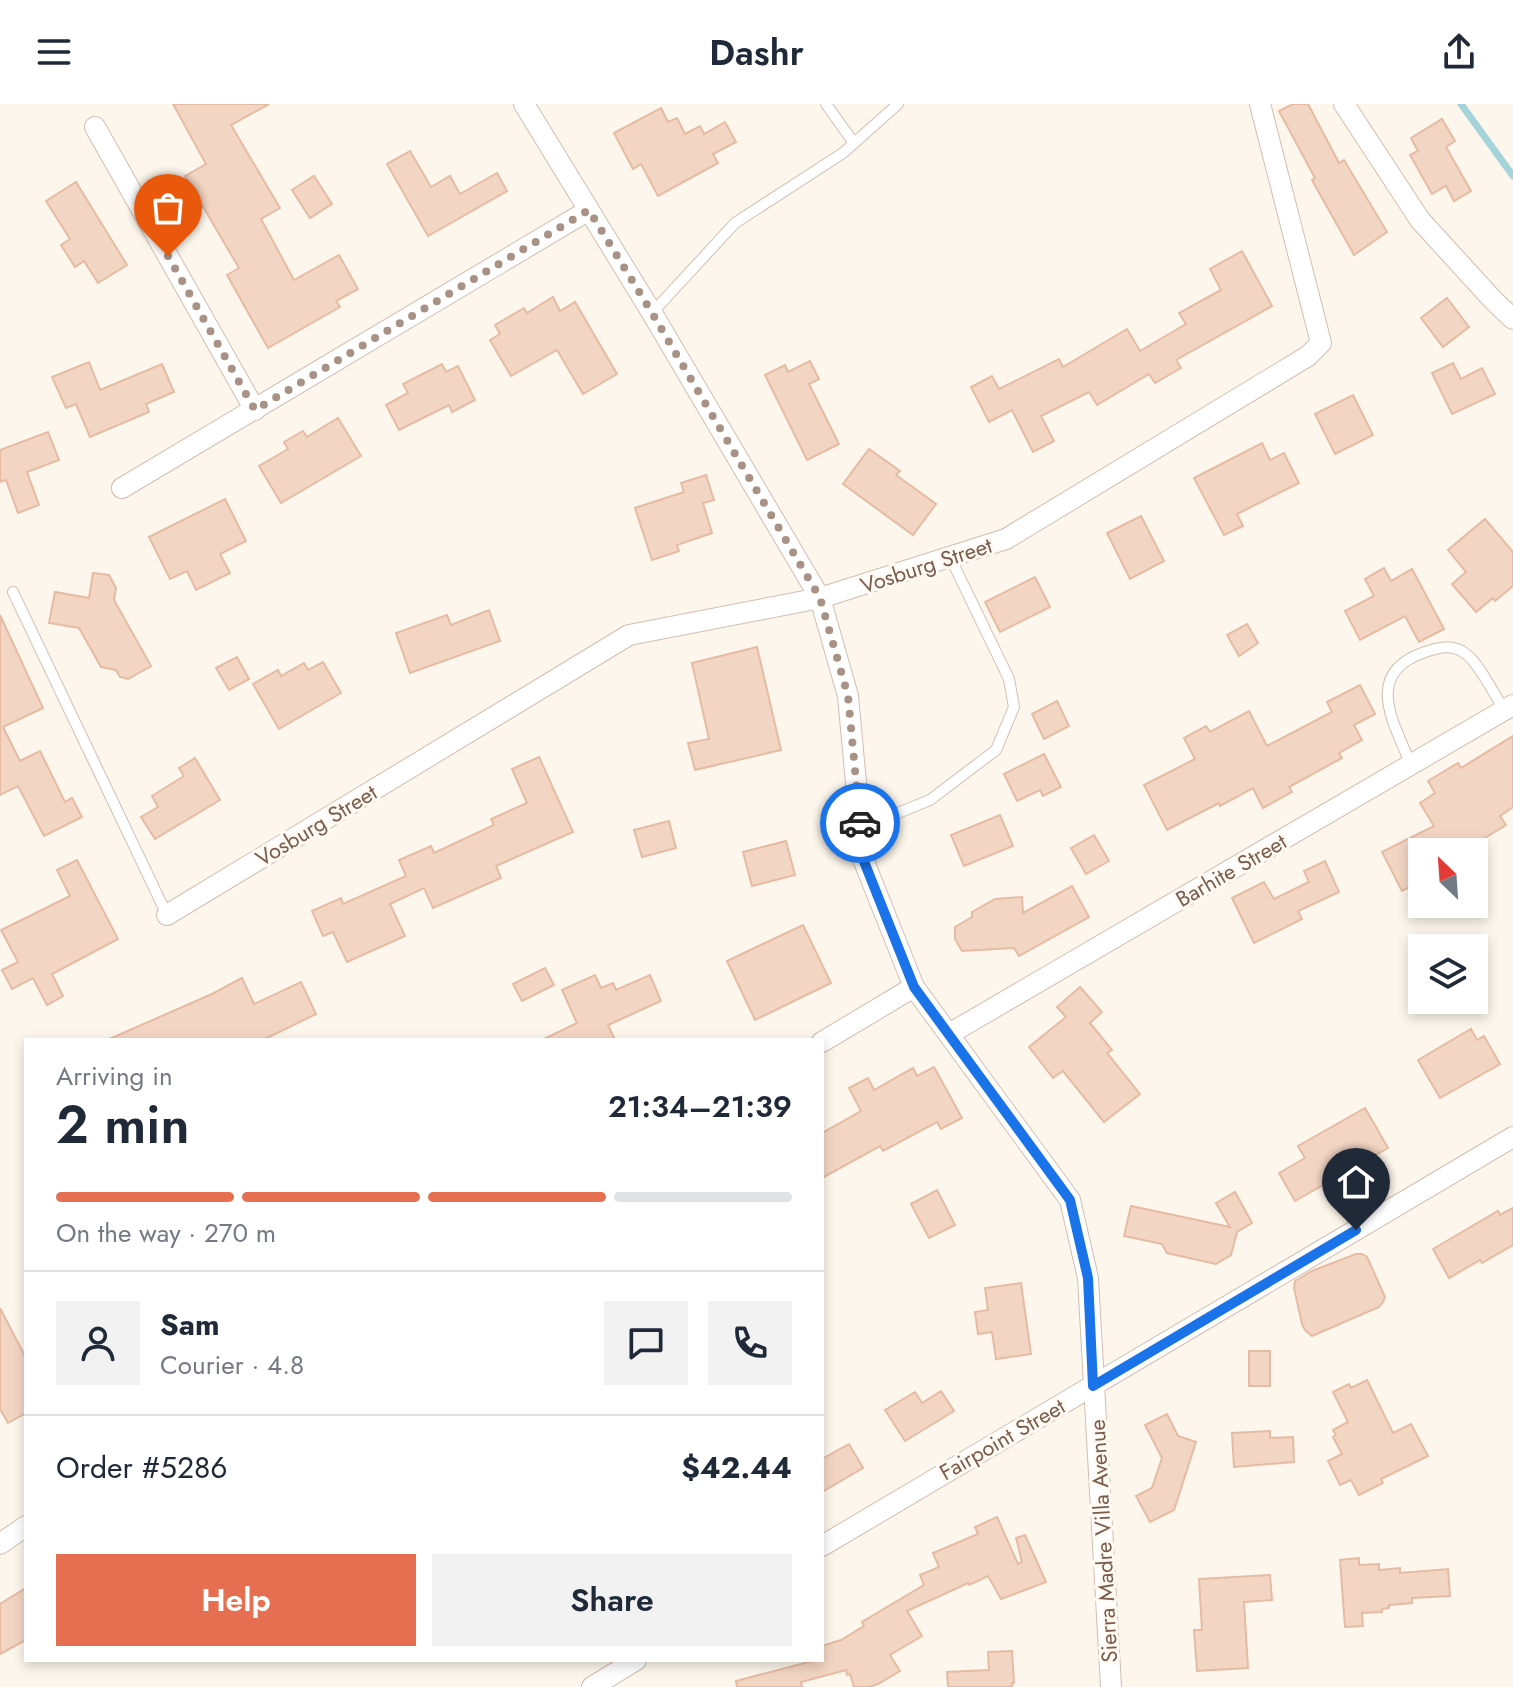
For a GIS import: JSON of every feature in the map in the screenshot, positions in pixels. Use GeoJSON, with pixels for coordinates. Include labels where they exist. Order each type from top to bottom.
{"type":"FeatureCollection","features":[{"type":"Feature","properties":{"kind":"street","name":"Sierra Madre Villa Avenue"},"geometry":{"type":"LineString","coordinates":[[524,104],[820,598],[848,696],[863,859],[914,987],[1070,1200],[1088,1278],[1111,1687]]}},
{"type":"Feature","properties":{"kind":"street","name":"Vosburg Street"},"geometry":{"type":"LineString","coordinates":[[167,915],[629,635],[820,598],[1006,539],[1308,356],[1321,343],[1260,104]]}},
{"type":"Feature","properties":{"kind":"street"},"geometry":{"type":"LineString","coordinates":[[1344,104],[1420,220],[1513,319]]}},
{"type":"Feature","properties":{"kind":"street"},"geometry":{"type":"LineString","coordinates":[[95,127],[255,410]]}},
{"type":"Feature","properties":{"kind":"street"},"geometry":{"type":"LineString","coordinates":[[122,488],[589,210]]}},
{"type":"Feature","properties":{"kind":"street","name":"Barhite Street"},"geometry":{"type":"LineString","coordinates":[[949,1034],[1509,708]]}},
{"type":"Feature","properties":{"kind":"street"},"geometry":{"type":"LineString","coordinates":[[824,1041],[914,987]]}},
{"type":"Feature","properties":{"kind":"street","name":"Fairpoint Street"},"geometry":{"type":"LineString","coordinates":[[824,1545],[1513,1137]]}},
{"type":"Feature","properties":{"kind":"street"},"geometry":{"type":"LineString","coordinates":[[0,1544],[24,1527]]}},
{"type":"Feature","properties":{"kind":"street"},"geometry":{"type":"LineString","coordinates":[[592,1687],[633,1662]]}},
{"type":"Feature","properties":{"kind":"lane"},"geometry":{"type":"LineString","coordinates":[[826,104],[854,143]]}},
{"type":"Feature","properties":{"kind":"lane"},"geometry":{"type":"LineString","coordinates":[[652,313],[735,223],[843,153],[898,104]]}},
{"type":"Feature","properties":{"kind":"lane"},"geometry":{"type":"LineString","coordinates":[[861,828],[930,800],[996,750],[1014,707],[1009,679],[950,557]]}},
{"type":"Feature","properties":{"kind":"lane"},"geometry":{"type":"LineString","coordinates":[[13,592],[167,915]]}},
{"type":"Feature","properties":{"kind":"lane"},"geometry":{"type":"LineString","coordinates":[[1411,765],[1391,716],[1387,694],[1392,672],[1412,656],[1436,648],[1454,647],[1470,656],[1509,708]]}},
{"type":"Feature","properties":{"kind":"building"},"geometry":{"type":"Polygon","coordinates":[[[173,104],[269,104],[231,125],[280,208],[261,219],[294,280],[339,255],[358,289],[336,301],[340,307],[268,348],[227,275],[239,268],[185,176],[206,164],[173,104]]]}},
{"type":"Feature","properties":{"kind":"building"},"geometry":{"type":"Polygon","coordinates":[[[1293,104],[1308,104],[1339,163],[1344,160],[1387,232],[1354,255],[1312,180],[1315,178],[1279,111],[1293,104]]]}},
{"type":"Feature","properties":{"kind":"building"},"geometry":{"type":"Polygon","coordinates":[[[661,108],[668,122],[677,118],[685,134],[700,126],[704,134],[725,122],[736,142],[713,154],[718,163],[658,196],[641,164],[633,169],[614,133],[661,108]]]}},
{"type":"Feature","properties":{"kind":"building"},"geometry":{"type":"Polygon","coordinates":[[[1442,119],[1455,141],[1446,147],[1471,191],[1454,201],[1446,186],[1432,194],[1410,155],[1418,151],[1411,138],[1442,119]]]}},
{"type":"Feature","properties":{"kind":"building"},"geometry":{"type":"Polygon","coordinates":[[[410,151],[431,187],[450,176],[460,194],[497,173],[507,191],[428,236],[387,164],[410,151]]]}},
{"type":"Feature","properties":{"kind":"building"},"geometry":{"type":"Polygon","coordinates":[[[314,176],[332,204],[310,218],[292,190],[314,176]]]}},
{"type":"Feature","properties":{"kind":"building"},"geometry":{"type":"Polygon","coordinates":[[[76,182],[127,265],[98,283],[84,261],[75,267],[61,245],[70,239],[46,201],[76,182]]]}},
{"type":"Feature","properties":{"kind":"building"},"geometry":{"type":"Polygon","coordinates":[[[1242,251],[1272,306],[1176,360],[1181,368],[1155,383],[1149,374],[1097,405],[1089,392],[1041,416],[1054,441],[1033,452],[1012,410],[989,422],[971,387],[992,376],[999,389],[1059,359],[1063,367],[1127,329],[1140,351],[1186,324],[1179,313],[1221,290],[1210,269],[1242,251]]]}},
{"type":"Feature","properties":{"kind":"building"},"geometry":{"type":"Polygon","coordinates":[[[553,297],[560,311],[575,302],[617,374],[583,394],[557,350],[511,376],[490,340],[500,334],[495,325],[524,308],[527,313],[553,297]]]}},
{"type":"Feature","properties":{"kind":"building"},"geometry":{"type":"Polygon","coordinates":[[[1447,298],[1469,327],[1443,347],[1421,318],[1447,298]]]}},
{"type":"Feature","properties":{"kind":"building"},"geometry":{"type":"Polygon","coordinates":[[[810,361],[819,379],[809,384],[839,444],[807,460],[765,375],[785,365],[788,372],[810,361]]]}},
{"type":"Feature","properties":{"kind":"building"},"geometry":{"type":"Polygon","coordinates":[[[89,362],[100,390],[162,364],[174,392],[146,404],[149,412],[90,437],[76,404],[66,408],[52,377],[89,362]]]}},
{"type":"Feature","properties":{"kind":"building"},"geometry":{"type":"Polygon","coordinates":[[[1453,363],[1461,379],[1482,368],[1495,394],[1452,414],[1432,373],[1453,363]]]}},
{"type":"Feature","properties":{"kind":"building"},"geometry":{"type":"Polygon","coordinates":[[[442,364],[446,372],[458,366],[475,400],[452,412],[449,405],[399,430],[386,405],[408,393],[403,384],[442,364]]]}},
{"type":"Feature","properties":{"kind":"building"},"geometry":{"type":"Polygon","coordinates":[[[1353,395],[1373,435],[1335,454],[1315,414],[1353,395]]]}},
{"type":"Feature","properties":{"kind":"building"},"geometry":{"type":"Polygon","coordinates":[[[338,418],[361,456],[281,503],[259,466],[288,449],[284,442],[303,431],[307,437],[338,418]]]}},
{"type":"Feature","properties":{"kind":"building"},"geometry":{"type":"Polygon","coordinates":[[[48,432],[59,460],[27,472],[39,505],[18,513],[6,480],[0,482],[0,450],[48,432]]]}},
{"type":"Feature","properties":{"kind":"building"},"geometry":{"type":"Polygon","coordinates":[[[1262,443],[1270,460],[1284,453],[1299,483],[1237,514],[1243,526],[1224,535],[1194,478],[1262,443]]]}},
{"type":"Feature","properties":{"kind":"building"},"geometry":{"type":"Polygon","coordinates":[[[869,449],[900,471],[896,475],[936,504],[913,535],[843,484],[869,449]]]}},
{"type":"Feature","properties":{"kind":"building"},"geometry":{"type":"Polygon","coordinates":[[[706,475],[714,500],[703,503],[712,533],[677,545],[679,551],[652,560],[635,508],[684,492],[681,483],[706,475]]]}},
{"type":"Feature","properties":{"kind":"building"},"geometry":{"type":"Polygon","coordinates":[[[225,499],[246,541],[220,554],[230,573],[196,590],[187,571],[170,579],[149,537],[225,499]]]}},
{"type":"Feature","properties":{"kind":"building"},"geometry":{"type":"Polygon","coordinates":[[[1141,516],[1164,561],[1130,579],[1107,533],[1141,516]]]}},
{"type":"Feature","properties":{"kind":"building"},"geometry":{"type":"Polygon","coordinates":[[[1485,519],[1513,552],[1513,586],[1476,612],[1452,584],[1466,572],[1448,550],[1485,519]]]}},
{"type":"Feature","properties":{"kind":"building"},"geometry":{"type":"Polygon","coordinates":[[[1384,568],[1391,581],[1412,569],[1444,629],[1419,642],[1405,616],[1360,640],[1345,611],[1374,596],[1365,579],[1384,568]]]}},
{"type":"Feature","properties":{"kind":"building"},"geometry":{"type":"Polygon","coordinates":[[[93,573],[109,575],[116,588],[114,600],[151,666],[128,679],[120,677],[116,670],[101,667],[79,628],[49,623],[55,592],[89,598],[93,573]]]}},
{"type":"Feature","properties":{"kind":"building"},"geometry":{"type":"Polygon","coordinates":[[[1035,577],[1050,607],[1000,632],[985,602],[1035,577]]]}},
{"type":"Feature","properties":{"kind":"building"},"geometry":{"type":"Polygon","coordinates":[[[489,610],[500,641],[410,673],[396,633],[447,615],[451,625],[489,610]]]}},
{"type":"Feature","properties":{"kind":"building"},"geometry":{"type":"Polygon","coordinates":[[[0,615],[43,708],[3,727],[20,761],[40,751],[65,802],[72,798],[82,817],[44,836],[18,786],[0,795],[0,615]]]}},
{"type":"Feature","properties":{"kind":"building"},"geometry":{"type":"Polygon","coordinates":[[[1247,624],[1258,643],[1239,656],[1227,635],[1247,624]]]}},
{"type":"Feature","properties":{"kind":"building"},"geometry":{"type":"Polygon","coordinates":[[[757,647],[781,750],[695,770],[688,743],[709,739],[692,663],[757,647]]]}},
{"type":"Feature","properties":{"kind":"building"},"geometry":{"type":"Polygon","coordinates":[[[237,657],[249,679],[229,690],[216,668],[237,657]]]}},
{"type":"Feature","properties":{"kind":"building"},"geometry":{"type":"Polygon","coordinates":[[[323,662],[341,693],[279,729],[253,684],[278,670],[281,676],[304,663],[308,670],[323,662]]]}},
{"type":"Feature","properties":{"kind":"building"},"geometry":{"type":"Polygon","coordinates":[[[1360,685],[1375,714],[1354,725],[1362,740],[1339,753],[1342,758],[1289,787],[1292,792],[1263,808],[1253,788],[1167,830],[1144,785],[1195,759],[1184,738],[1206,726],[1210,732],[1249,711],[1267,746],[1332,712],[1327,702],[1360,685]]]}},
{"type":"Feature","properties":{"kind":"building"},"geometry":{"type":"Polygon","coordinates":[[[1057,701],[1069,726],[1044,739],[1032,714],[1057,701]]]}},
{"type":"Feature","properties":{"kind":"building"},"geometry":{"type":"Polygon","coordinates":[[[1513,736],[1513,807],[1500,816],[1506,825],[1485,838],[1410,838],[1434,826],[1420,803],[1435,793],[1428,781],[1458,763],[1461,768],[1513,736]]]}},
{"type":"Feature","properties":{"kind":"building"},"geometry":{"type":"Polygon","coordinates":[[[1044,754],[1061,787],[1043,796],[1040,790],[1017,801],[1004,774],[1044,754]]]}},
{"type":"Feature","properties":{"kind":"building"},"geometry":{"type":"Polygon","coordinates":[[[539,757],[573,832],[496,866],[501,878],[433,908],[424,888],[390,904],[405,936],[347,962],[333,932],[323,936],[312,911],[341,898],[343,904],[406,876],[399,860],[431,846],[434,853],[494,825],[491,819],[527,803],[512,769],[539,757]]]}},
{"type":"Feature","properties":{"kind":"building"},"geometry":{"type":"Polygon","coordinates":[[[195,758],[220,800],[155,839],[141,817],[158,807],[152,796],[184,776],[179,768],[195,758]]]}},
{"type":"Feature","properties":{"kind":"building"},"geometry":{"type":"Polygon","coordinates":[[[1000,815],[1013,846],[964,866],[951,835],[1000,815]]]}},
{"type":"Feature","properties":{"kind":"building"},"geometry":{"type":"Polygon","coordinates":[[[669,821],[676,848],[642,857],[634,830],[669,821]]]}},
{"type":"Feature","properties":{"kind":"building"},"geometry":{"type":"Polygon","coordinates":[[[1094,835],[1109,861],[1086,874],[1071,848],[1094,835]]]}},
{"type":"Feature","properties":{"kind":"building"},"geometry":{"type":"Polygon","coordinates":[[[1408,839],[1408,888],[1402,891],[1382,852],[1408,839]]]}},
{"type":"Feature","properties":{"kind":"building"},"geometry":{"type":"Polygon","coordinates":[[[786,841],[795,875],[752,886],[743,852],[786,841]]]}},
{"type":"Feature","properties":{"kind":"building"},"geometry":{"type":"Polygon","coordinates":[[[77,860],[118,939],[52,974],[63,996],[47,1005],[33,978],[12,989],[2,970],[18,962],[1,930],[70,896],[57,870],[77,860]]]}},
{"type":"Feature","properties":{"kind":"building"},"geometry":{"type":"Polygon","coordinates":[[[1325,861],[1339,892],[1298,911],[1302,919],[1254,943],[1232,898],[1264,882],[1274,899],[1309,882],[1304,871],[1325,861]]]}},
{"type":"Feature","properties":{"kind":"building"},"geometry":{"type":"Polygon","coordinates":[[[1072,886],[1089,917],[1019,956],[1014,948],[962,951],[955,939],[955,927],[972,917],[972,912],[995,899],[1022,897],[1023,913],[1072,886]]]}},
{"type":"Feature","properties":{"kind":"building"},"geometry":{"type":"Polygon","coordinates":[[[803,925],[831,983],[755,1020],[727,961],[803,925]]]}},
{"type":"Feature","properties":{"kind":"building"},"geometry":{"type":"Polygon","coordinates":[[[545,968],[554,985],[522,1001],[513,984],[545,968]]]}},
{"type":"Feature","properties":{"kind":"building"},"geometry":{"type":"Polygon","coordinates":[[[595,975],[601,988],[613,983],[616,990],[650,975],[661,1001],[608,1025],[614,1038],[546,1038],[577,1023],[562,990],[595,975]]]}},
{"type":"Feature","properties":{"kind":"building"},"geometry":{"type":"Polygon","coordinates":[[[242,978],[254,1004],[301,982],[316,1014],[267,1038],[112,1038],[242,978]]]}},
{"type":"Feature","properties":{"kind":"building"},"geometry":{"type":"Polygon","coordinates":[[[1080,987],[1102,1012],[1090,1023],[1112,1050],[1107,1053],[1140,1094],[1104,1122],[1063,1071],[1053,1078],[1029,1047],[1066,1017],[1057,1007],[1080,987]]]}},
{"type":"Feature","properties":{"kind":"building"},"geometry":{"type":"Polygon","coordinates":[[[1471,1029],[1477,1040],[1484,1036],[1500,1064],[1440,1098],[1418,1060],[1471,1029]]]}},
{"type":"Feature","properties":{"kind":"building"},"geometry":{"type":"Polygon","coordinates":[[[934,1067],[962,1118],[941,1129],[937,1122],[883,1151],[880,1146],[824,1177],[824,1132],[861,1111],[849,1088],[868,1078],[874,1090],[913,1068],[917,1076],[934,1067]]]}},
{"type":"Feature","properties":{"kind":"building"},"geometry":{"type":"Polygon","coordinates":[[[1365,1108],[1388,1148],[1295,1201],[1279,1173],[1305,1158],[1298,1146],[1365,1108]]]}},
{"type":"Feature","properties":{"kind":"building"},"geometry":{"type":"Polygon","coordinates":[[[937,1190],[955,1225],[929,1238],[911,1204],[937,1190]]]}},
{"type":"Feature","properties":{"kind":"building"},"geometry":{"type":"Polygon","coordinates":[[[1235,1192],[1252,1223],[1237,1232],[1231,1255],[1216,1264],[1167,1253],[1162,1244],[1124,1236],[1131,1206],[1230,1227],[1216,1203],[1235,1192]]]}},
{"type":"Feature","properties":{"kind":"building"},"geometry":{"type":"Polygon","coordinates":[[[1513,1208],[1513,1245],[1449,1278],[1433,1249],[1498,1211],[1500,1215],[1513,1208]]]}},
{"type":"Feature","properties":{"kind":"building"},"geometry":{"type":"Polygon","coordinates":[[[1356,1254],[1367,1257],[1385,1297],[1383,1302],[1379,1307],[1312,1336],[1302,1324],[1295,1281],[1356,1254]]]}},
{"type":"Feature","properties":{"kind":"building"},"geometry":{"type":"Polygon","coordinates":[[[1021,1283],[1031,1354],[996,1359],[992,1332],[978,1334],[975,1312],[988,1310],[985,1288],[1021,1283]]]}},
{"type":"Feature","properties":{"kind":"building"},"geometry":{"type":"Polygon","coordinates":[[[0,1308],[24,1354],[24,1414],[8,1423],[0,1409],[0,1308]]]}},
{"type":"Feature","properties":{"kind":"building"},"geometry":{"type":"Polygon","coordinates":[[[1249,1351],[1270,1351],[1270,1386],[1249,1386],[1249,1351]]]}},
{"type":"Feature","properties":{"kind":"building"},"geometry":{"type":"Polygon","coordinates":[[[1367,1380],[1393,1433],[1411,1424],[1428,1456],[1381,1479],[1383,1483],[1359,1495],[1351,1480],[1340,1485],[1328,1461],[1342,1454],[1333,1437],[1336,1435],[1333,1430],[1348,1422],[1333,1392],[1367,1380]]]}},
{"type":"Feature","properties":{"kind":"building"},"geometry":{"type":"Polygon","coordinates":[[[941,1391],[954,1411],[905,1441],[885,1410],[915,1392],[922,1403],[941,1391]]]}},
{"type":"Feature","properties":{"kind":"building"},"geometry":{"type":"Polygon","coordinates":[[[1167,1414],[1178,1436],[1196,1442],[1174,1510],[1150,1522],[1136,1496],[1152,1488],[1162,1458],[1145,1425],[1167,1414]]]}},
{"type":"Feature","properties":{"kind":"building"},"geometry":{"type":"Polygon","coordinates":[[[1270,1431],[1270,1438],[1293,1437],[1294,1462],[1234,1467],[1232,1433],[1270,1431]]]}},
{"type":"Feature","properties":{"kind":"building"},"geometry":{"type":"Polygon","coordinates":[[[849,1444],[863,1468],[824,1491],[824,1458],[849,1444]]]}},
{"type":"Feature","properties":{"kind":"building"},"geometry":{"type":"Polygon","coordinates":[[[997,1517],[1018,1564],[1022,1562],[1016,1538],[1025,1535],[1046,1582],[1001,1599],[988,1576],[907,1611],[922,1636],[890,1655],[900,1671],[878,1684],[854,1687],[846,1670],[801,1682],[802,1687],[737,1687],[736,1681],[808,1662],[824,1662],[824,1645],[841,1640],[864,1626],[862,1622],[924,1585],[920,1575],[939,1567],[933,1553],[978,1534],[975,1527],[997,1517]]]}},
{"type":"Feature","properties":{"kind":"building"},"geometry":{"type":"Polygon","coordinates":[[[1359,1558],[1359,1565],[1379,1564],[1379,1570],[1400,1568],[1400,1573],[1448,1569],[1450,1596],[1412,1598],[1412,1603],[1389,1605],[1382,1612],[1362,1613],[1363,1626],[1345,1627],[1340,1560],[1359,1558]]]}},
{"type":"Feature","properties":{"kind":"building"},"geometry":{"type":"Polygon","coordinates":[[[1270,1575],[1272,1600],[1244,1602],[1248,1668],[1197,1671],[1194,1630],[1202,1630],[1199,1579],[1270,1575]]]}},
{"type":"Feature","properties":{"kind":"building"},"geometry":{"type":"Polygon","coordinates":[[[24,1589],[24,1641],[0,1654],[0,1604],[24,1589]]]}},
{"type":"Feature","properties":{"kind":"building"},"geometry":{"type":"Polygon","coordinates":[[[1012,1651],[1012,1687],[948,1687],[947,1672],[989,1670],[988,1652],[1012,1651]]]}},
{"type":"Feature","properties":{"kind":"waterway"},"geometry":{"type":"LineString","coordinates":[[1461,104],[1513,176]]}},
{"type":"Feature","properties":{"kind":"way so far"},"geometry":{"type":"LineString","coordinates":[[168,256],[255,410],[589,210],[820,598],[848,696],[860,823]]}},
{"type":"Feature","properties":{"kind":"route"},"geometry":{"type":"LineString","coordinates":[[860,823],[863,859],[914,987],[1070,1200],[1088,1278],[1093,1386],[1356,1230]]}}]}
